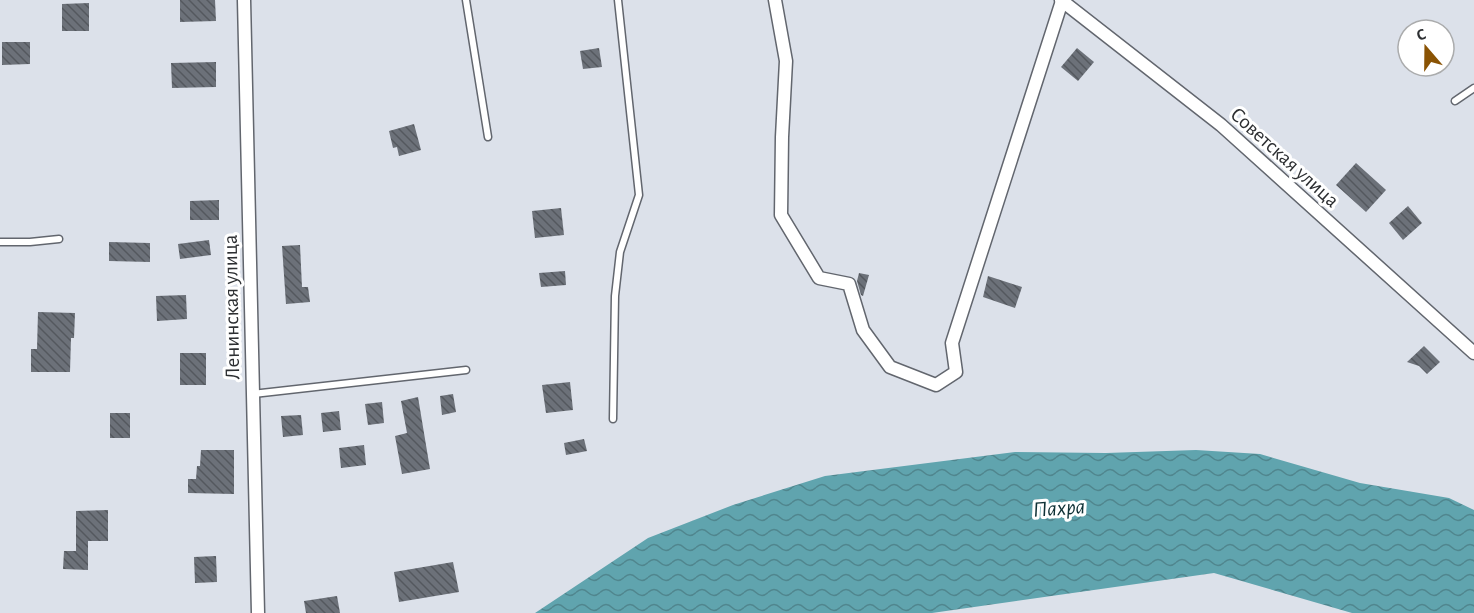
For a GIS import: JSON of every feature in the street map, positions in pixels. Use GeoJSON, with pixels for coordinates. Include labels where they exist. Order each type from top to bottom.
{"type":"FeatureCollection","features":[{"type":"Feature","properties":{"kind":"street","name":"Ленинская улица"},"geometry":{"type":"LineString","coordinates":[[244,0],[258,613]]}},
{"type":"Feature","properties":{"kind":"street"},"geometry":{"type":"LineString","coordinates":[[775,0],[786,61],[781,215],[819,278],[849,284],[864,330],[890,367],[936,386],[956,372],[952,343],[1062,1]]}},
{"type":"Feature","properties":{"kind":"street","name":"Советская улица"},"geometry":{"type":"LineString","coordinates":[[1062,1],[1221,125],[1474,353]]}},
{"type":"Feature","properties":{"kind":"lane"},"geometry":{"type":"LineString","coordinates":[[466,0],[488,137]]}},
{"type":"Feature","properties":{"kind":"lane"},"geometry":{"type":"LineString","coordinates":[[613,419],[615,296],[620,252],[639,195],[618,0]]}},
{"type":"Feature","properties":{"kind":"lane"},"geometry":{"type":"LineString","coordinates":[[1455,101],[1474,88]]}},
{"type":"Feature","properties":{"kind":"lane"},"geometry":{"type":"LineString","coordinates":[[0,242],[58,239]]}},
{"type":"Feature","properties":{"kind":"lane"},"geometry":{"type":"LineString","coordinates":[[253,394],[466,370]]}},
{"type":"Feature","properties":{"kind":"water","name":"Пахра"},"geometry":{"type":"Polygon","coordinates":[[[1196,450],[1260,454],[1360,483],[1449,498],[1474,510],[1474,613],[1352,613],[1214,573],[932,613],[535,613],[648,538],[733,505],[825,476],[1015,452],[1106,453],[1196,450]]]}},
{"type":"Feature","properties":{"kind":"building"},"geometry":{"type":"Polygon","coordinates":[[[180,0],[215,0],[216,21],[180,22],[180,0]]]}},
{"type":"Feature","properties":{"kind":"building"},"geometry":{"type":"Polygon","coordinates":[[[89,3],[89,31],[62,31],[62,4],[89,3]]]}},
{"type":"Feature","properties":{"kind":"building"},"geometry":{"type":"Polygon","coordinates":[[[2,42],[30,42],[30,64],[2,65],[2,42]]]}},
{"type":"Feature","properties":{"kind":"building"},"geometry":{"type":"Polygon","coordinates":[[[599,48],[602,67],[583,69],[580,51],[599,48]]]}},
{"type":"Feature","properties":{"kind":"building"},"geometry":{"type":"Polygon","coordinates":[[[1077,48],[1094,62],[1078,81],[1061,67],[1077,48]]]}},
{"type":"Feature","properties":{"kind":"building"},"geometry":{"type":"Polygon","coordinates":[[[216,62],[216,87],[172,88],[171,63],[216,62]]]}},
{"type":"Feature","properties":{"kind":"building"},"geometry":{"type":"Polygon","coordinates":[[[414,124],[421,150],[399,156],[397,147],[393,148],[389,131],[414,124]]]}},
{"type":"Feature","properties":{"kind":"building"},"geometry":{"type":"Polygon","coordinates":[[[1356,163],[1386,190],[1366,212],[1336,185],[1356,163]]]}},
{"type":"Feature","properties":{"kind":"building"},"geometry":{"type":"Polygon","coordinates":[[[219,200],[219,220],[190,220],[190,201],[219,200]]]}},
{"type":"Feature","properties":{"kind":"building"},"geometry":{"type":"Polygon","coordinates":[[[1408,206],[1422,223],[1403,240],[1389,223],[1408,206]]]}},
{"type":"Feature","properties":{"kind":"building"},"geometry":{"type":"Polygon","coordinates":[[[561,208],[564,235],[535,238],[532,211],[561,208]]]}},
{"type":"Feature","properties":{"kind":"building"},"geometry":{"type":"Polygon","coordinates":[[[209,240],[211,255],[180,259],[178,244],[209,240]]]}},
{"type":"Feature","properties":{"kind":"building"},"geometry":{"type":"Polygon","coordinates":[[[109,242],[150,243],[150,262],[109,261],[109,242]]]}},
{"type":"Feature","properties":{"kind":"building"},"geometry":{"type":"Polygon","coordinates":[[[300,245],[302,287],[308,287],[310,302],[286,304],[282,246],[300,245]]]}},
{"type":"Feature","properties":{"kind":"building"},"geometry":{"type":"Polygon","coordinates":[[[565,271],[566,285],[541,287],[539,273],[565,271]]]}},
{"type":"Feature","properties":{"kind":"building"},"geometry":{"type":"Polygon","coordinates":[[[859,273],[869,275],[863,296],[857,281],[859,273]]]}},
{"type":"Feature","properties":{"kind":"building"},"geometry":{"type":"Polygon","coordinates":[[[988,276],[1022,287],[1015,308],[983,297],[988,276]]]}},
{"type":"Feature","properties":{"kind":"building"},"geometry":{"type":"Polygon","coordinates":[[[186,295],[187,319],[157,321],[156,296],[186,295]]]}},
{"type":"Feature","properties":{"kind":"building"},"geometry":{"type":"Polygon","coordinates":[[[38,312],[75,313],[74,338],[71,338],[70,372],[31,372],[31,349],[37,349],[38,312]]]}},
{"type":"Feature","properties":{"kind":"building"},"geometry":{"type":"Polygon","coordinates":[[[1424,346],[1440,362],[1427,374],[1419,366],[1407,362],[1424,346]]]}},
{"type":"Feature","properties":{"kind":"building"},"geometry":{"type":"Polygon","coordinates":[[[180,353],[206,353],[206,385],[180,385],[180,353]]]}},
{"type":"Feature","properties":{"kind":"building"},"geometry":{"type":"Polygon","coordinates":[[[570,382],[573,410],[546,413],[542,385],[570,382]]]}},
{"type":"Feature","properties":{"kind":"building"},"geometry":{"type":"Polygon","coordinates":[[[453,394],[456,412],[442,415],[440,396],[453,394]]]}},
{"type":"Feature","properties":{"kind":"building"},"geometry":{"type":"Polygon","coordinates":[[[418,397],[430,469],[402,474],[395,436],[407,433],[401,401],[418,397]]]}},
{"type":"Feature","properties":{"kind":"building"},"geometry":{"type":"Polygon","coordinates":[[[382,402],[384,423],[368,425],[365,404],[382,402]]]}},
{"type":"Feature","properties":{"kind":"building"},"geometry":{"type":"Polygon","coordinates":[[[339,411],[341,430],[323,432],[321,413],[339,411]]]}},
{"type":"Feature","properties":{"kind":"building"},"geometry":{"type":"Polygon","coordinates":[[[110,413],[130,413],[130,438],[110,438],[110,413]]]}},
{"type":"Feature","properties":{"kind":"building"},"geometry":{"type":"Polygon","coordinates":[[[301,415],[303,435],[283,437],[281,416],[301,415]]]}},
{"type":"Feature","properties":{"kind":"building"},"geometry":{"type":"Polygon","coordinates":[[[584,439],[587,451],[566,455],[564,443],[584,439]]]}},
{"type":"Feature","properties":{"kind":"building"},"geometry":{"type":"Polygon","coordinates":[[[364,445],[366,465],[341,468],[339,448],[364,445]]]}},
{"type":"Feature","properties":{"kind":"building"},"geometry":{"type":"Polygon","coordinates":[[[201,450],[234,450],[234,494],[188,493],[188,479],[196,479],[201,450]]]}},
{"type":"Feature","properties":{"kind":"building"},"geometry":{"type":"Polygon","coordinates":[[[108,510],[108,541],[88,541],[88,570],[63,569],[64,551],[76,551],[76,511],[108,510]]]}},
{"type":"Feature","properties":{"kind":"building"},"geometry":{"type":"Polygon","coordinates":[[[216,556],[217,582],[195,583],[194,557],[216,556]]]}},
{"type":"Feature","properties":{"kind":"building"},"geometry":{"type":"Polygon","coordinates":[[[453,562],[459,592],[399,602],[394,572],[453,562]]]}},
{"type":"Feature","properties":{"kind":"building"},"geometry":{"type":"Polygon","coordinates":[[[337,596],[340,613],[306,613],[304,601],[337,596]]]}}]}
